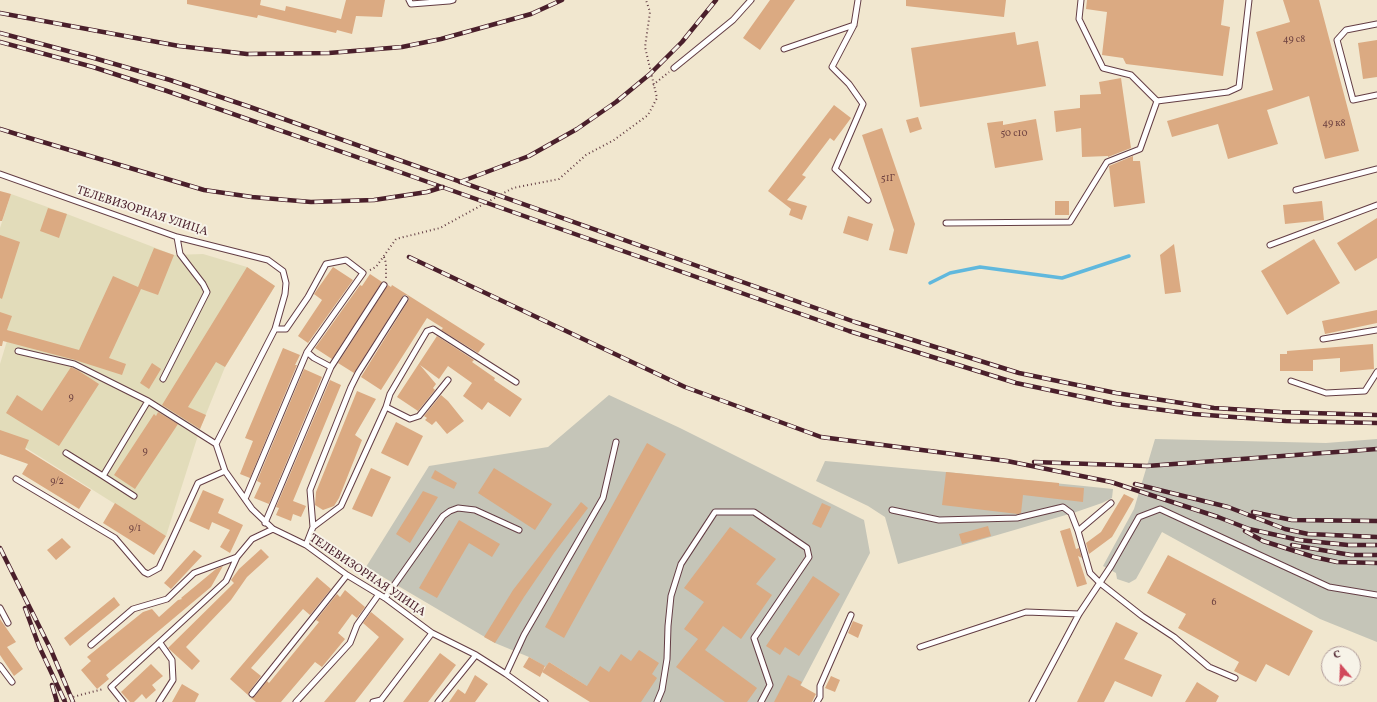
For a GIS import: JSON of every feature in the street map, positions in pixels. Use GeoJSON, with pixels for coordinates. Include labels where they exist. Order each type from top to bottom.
{"type":"FeatureCollection","features":[{"type":"Feature","properties":{"kind":"lane"},"geometry":{"type":"LineString","coordinates":[[409,0],[411,4],[449,2],[453,0]]}},
{"type":"Feature","properties":{"kind":"lane"},"geometry":{"type":"LineString","coordinates":[[674,68],[733,20],[751,0]]}},
{"type":"Feature","properties":{"kind":"lane"},"geometry":{"type":"LineString","coordinates":[[858,0],[854,25],[832,67],[849,84],[863,104],[835,170],[868,200]]}},
{"type":"Feature","properties":{"kind":"lane"},"geometry":{"type":"LineString","coordinates":[[1082,0],[1079,19],[1103,68],[1132,75],[1157,101]]}},
{"type":"Feature","properties":{"kind":"lane"},"geometry":{"type":"LineString","coordinates":[[1157,101],[1228,92],[1239,86],[1249,0]]}},
{"type":"Feature","properties":{"kind":"lane"},"geometry":{"type":"LineString","coordinates":[[1377,24],[1346,30],[1337,40],[1353,100],[1377,95]]}},
{"type":"Feature","properties":{"kind":"lane"},"geometry":{"type":"LineString","coordinates":[[784,49],[854,25]]}},
{"type":"Feature","properties":{"kind":"lane"},"geometry":{"type":"LineString","coordinates":[[946,223],[1070,222],[1107,162],[1140,149],[1157,101]]}},
{"type":"Feature","properties":{"kind":"lane"},"geometry":{"type":"LineString","coordinates":[[1296,190],[1377,169]]}},
{"type":"Feature","properties":{"kind":"lane","name":"ТЕЛЕВИЗОРНАЯ УЛИЦА"},"geometry":{"type":"LineString","coordinates":[[0,174],[177,237],[268,260],[283,271],[286,283],[285,294],[275,329],[216,444],[226,471],[252,509],[273,529],[306,545],[347,575],[379,594],[432,633],[476,655],[545,702]]}},
{"type":"Feature","properties":{"kind":"lane"},"geometry":{"type":"LineString","coordinates":[[1270,245],[1377,205]]}},
{"type":"Feature","properties":{"kind":"lane"},"geometry":{"type":"LineString","coordinates":[[162,379],[207,292],[203,284],[180,254],[177,237]]}},
{"type":"Feature","properties":{"kind":"lane"},"geometry":{"type":"LineString","coordinates":[[245,499],[307,352],[363,273],[346,260],[326,264],[308,297],[286,329],[275,329]]}},
{"type":"Feature","properties":{"kind":"lane"},"geometry":{"type":"LineString","coordinates":[[265,523],[331,367],[384,284]]}},
{"type":"Feature","properties":{"kind":"lane"},"geometry":{"type":"LineString","coordinates":[[306,545],[313,527],[310,490],[324,453],[358,373],[405,299]]}},
{"type":"Feature","properties":{"kind":"lane"},"geometry":{"type":"LineString","coordinates":[[313,527],[341,506],[386,407],[390,394],[427,332],[433,328],[516,382]]}},
{"type":"Feature","properties":{"kind":"lane"},"geometry":{"type":"LineString","coordinates":[[1323,339],[1377,330]]}},
{"type":"Feature","properties":{"kind":"lane"},"geometry":{"type":"LineString","coordinates":[[18,351],[74,364],[148,401],[216,444]]}},
{"type":"Feature","properties":{"kind":"lane"},"geometry":{"type":"LineString","coordinates":[[307,352],[314,358],[331,367]]}},
{"type":"Feature","properties":{"kind":"lane"},"geometry":{"type":"LineString","coordinates":[[1291,381],[1326,393],[1365,391],[1377,372]]}},
{"type":"Feature","properties":{"kind":"lane"},"geometry":{"type":"LineString","coordinates":[[386,407],[410,419],[419,416],[448,380]]}},
{"type":"Feature","properties":{"kind":"lane"},"geometry":{"type":"LineString","coordinates":[[103,476],[148,401]]}},
{"type":"Feature","properties":{"kind":"lane"},"geometry":{"type":"LineString","coordinates":[[506,674],[524,635],[603,498],[616,442]]}},
{"type":"Feature","properties":{"kind":"lane"},"geometry":{"type":"LineString","coordinates":[[66,453],[134,496]]}},
{"type":"Feature","properties":{"kind":"lane"},"geometry":{"type":"LineString","coordinates":[[16,479],[115,538],[144,572],[148,574],[158,568],[198,483],[226,471]]}},
{"type":"Feature","properties":{"kind":"lane"},"geometry":{"type":"LineString","coordinates":[[1078,531],[1111,503]]}},
{"type":"Feature","properties":{"kind":"lane"},"geometry":{"type":"LineString","coordinates":[[892,510],[939,520],[1017,518],[1063,507],[1071,513],[1078,531],[1090,573],[1100,583],[1142,616],[1174,638],[1209,667],[1235,678]]}},
{"type":"Feature","properties":{"kind":"lane"},"geometry":{"type":"LineString","coordinates":[[384,598],[443,516],[450,511],[458,508],[475,510],[519,530]]}},
{"type":"Feature","properties":{"kind":"lane"},"geometry":{"type":"LineString","coordinates":[[1032,702],[1080,614],[1139,517],[1160,509],[1329,587],[1377,595]]}},
{"type":"Feature","properties":{"kind":"lane"},"geometry":{"type":"LineString","coordinates":[[657,702],[662,690],[667,659],[671,596],[681,564],[715,512],[754,512],[807,548],[810,557],[754,638],[770,685],[761,702]]}},
{"type":"Feature","properties":{"kind":"lane"},"geometry":{"type":"LineString","coordinates":[[123,702],[110,687],[226,581],[237,556],[252,539],[273,529]]}},
{"type":"Feature","properties":{"kind":"lane"},"geometry":{"type":"LineString","coordinates":[[91,645],[133,609],[166,599],[194,573],[237,556]]}},
{"type":"Feature","properties":{"kind":"lane"},"geometry":{"type":"LineString","coordinates":[[252,694],[347,575]]}},
{"type":"Feature","properties":{"kind":"lane"},"geometry":{"type":"LineString","coordinates":[[296,702],[350,643],[357,624],[379,594]]}},
{"type":"Feature","properties":{"kind":"lane"},"geometry":{"type":"LineString","coordinates":[[0,608],[8,623]]}},
{"type":"Feature","properties":{"kind":"lane"},"geometry":{"type":"LineString","coordinates":[[920,647],[1026,612],[1080,614]]}},
{"type":"Feature","properties":{"kind":"lane"},"geometry":{"type":"LineString","coordinates":[[817,702],[820,697],[820,686],[851,615]]}},
{"type":"Feature","properties":{"kind":"lane"},"geometry":{"type":"LineString","coordinates":[[372,702],[381,701],[432,633]]}},
{"type":"Feature","properties":{"kind":"lane"},"geometry":{"type":"LineString","coordinates":[[159,702],[173,680],[172,660],[160,642]]}},
{"type":"Feature","properties":{"kind":"lane"},"geometry":{"type":"LineString","coordinates":[[438,702],[476,655]]}},
{"type":"Feature","properties":{"kind":"lane"},"geometry":{"type":"LineString","coordinates":[[0,666],[12,682]]}},
{"type":"Feature","properties":{"kind":"path"},"geometry":{"type":"LineString","coordinates":[[363,273],[376,267],[396,239],[440,228],[513,188],[559,178],[586,155],[614,140],[648,115],[657,98],[645,47],[650,12],[646,0]]}},
{"type":"Feature","properties":{"kind":"path"},"geometry":{"type":"LineString","coordinates":[[653,85],[674,68]]}},
{"type":"Feature","properties":{"kind":"path"},"geometry":{"type":"LineString","coordinates":[[384,257],[387,274],[384,284]]}},
{"type":"Feature","properties":{"kind":"path"},"geometry":{"type":"LineString","coordinates":[[54,702],[110,687]]}},
{"type":"Feature","properties":{"kind":"shaded area"},"geometry":{"type":"Polygon","coordinates":[[[11,194],[174,255],[203,254],[247,267],[275,286],[225,367],[200,429],[166,536],[26,448],[21,461],[0,454],[0,364],[10,331],[0,328],[0,228],[11,194]]]}},
{"type":"Feature","properties":{"kind":"shaded area"},"geometry":{"type":"Polygon","coordinates":[[[609,395],[680,428],[864,520],[870,553],[792,702],[601,702],[604,697],[549,662],[546,667],[529,657],[495,643],[366,567],[429,466],[548,447],[609,395]]]}},
{"type":"Feature","properties":{"kind":"shaded area"},"geometry":{"type":"Polygon","coordinates":[[[1155,439],[1326,443],[1377,439],[1377,642],[1320,619],[1162,532],[1136,579],[1129,583],[1117,579],[1116,573],[1103,566],[1134,509],[1155,439]]]}},
{"type":"Feature","properties":{"kind":"shaded area"},"geometry":{"type":"Polygon","coordinates":[[[825,461],[1113,489],[1112,498],[1076,512],[898,564],[885,517],[868,506],[816,481],[825,461]]]}},
{"type":"Feature","properties":{"kind":"building"},"geometry":{"type":"Polygon","coordinates":[[[187,0],[261,0],[260,5],[285,11],[286,6],[341,19],[346,0],[385,0],[382,17],[356,16],[352,34],[337,30],[336,33],[258,15],[257,18],[187,4],[187,0]]]}},
{"type":"Feature","properties":{"kind":"building"},"geometry":{"type":"Polygon","coordinates":[[[770,0],[795,0],[760,50],[743,38],[770,0]]]}},
{"type":"Feature","properties":{"kind":"building"},"geometry":{"type":"Polygon","coordinates":[[[906,0],[1006,0],[1004,17],[906,6],[906,0]]]}},
{"type":"Feature","properties":{"kind":"building"},"geometry":{"type":"Polygon","coordinates":[[[1087,0],[1224,0],[1221,25],[1230,27],[1223,76],[1126,64],[1123,58],[1102,55],[1107,12],[1086,9],[1087,0]]]}},
{"type":"Feature","properties":{"kind":"building"},"geometry":{"type":"Polygon","coordinates":[[[1283,0],[1319,0],[1359,151],[1325,159],[1309,96],[1267,110],[1278,144],[1228,159],[1218,124],[1172,137],[1167,121],[1273,90],[1256,32],[1290,22],[1283,0]]]}},
{"type":"Feature","properties":{"kind":"building"},"geometry":{"type":"Polygon","coordinates":[[[1015,32],[1017,45],[1038,41],[1046,86],[920,107],[911,48],[1015,32]]]}},
{"type":"Feature","properties":{"kind":"building"},"geometry":{"type":"Polygon","coordinates":[[[1377,40],[1377,77],[1363,79],[1358,43],[1377,40]]]}},
{"type":"Feature","properties":{"kind":"building"},"geometry":{"type":"Polygon","coordinates":[[[1121,78],[1131,148],[1108,157],[1082,157],[1081,128],[1056,132],[1054,111],[1080,108],[1080,95],[1101,94],[1099,82],[1121,78]]]}},
{"type":"Feature","properties":{"kind":"building"},"geometry":{"type":"Polygon","coordinates":[[[834,105],[851,118],[834,141],[830,138],[802,175],[806,177],[787,200],[807,206],[802,220],[789,215],[791,209],[768,191],[834,105]]]}},
{"type":"Feature","properties":{"kind":"building"},"geometry":{"type":"Polygon","coordinates":[[[918,117],[922,129],[910,133],[906,120],[918,117]]]}},
{"type":"Feature","properties":{"kind":"building"},"geometry":{"type":"Polygon","coordinates":[[[1036,119],[1043,160],[995,168],[987,123],[1003,121],[1003,125],[1036,119]]]}},
{"type":"Feature","properties":{"kind":"building"},"geometry":{"type":"Polygon","coordinates":[[[882,128],[915,224],[907,254],[889,250],[894,230],[862,135],[882,128]]]}},
{"type":"Feature","properties":{"kind":"building"},"geometry":{"type":"Polygon","coordinates":[[[1133,156],[1133,161],[1140,161],[1145,203],[1114,207],[1109,166],[1133,156]]]}},
{"type":"Feature","properties":{"kind":"building"},"geometry":{"type":"Polygon","coordinates":[[[0,191],[11,194],[2,221],[0,221],[0,191]]]}},
{"type":"Feature","properties":{"kind":"building"},"geometry":{"type":"Polygon","coordinates":[[[1055,201],[1069,201],[1069,215],[1055,215],[1055,201]]]}},
{"type":"Feature","properties":{"kind":"building"},"geometry":{"type":"Polygon","coordinates":[[[1322,201],[1324,220],[1285,224],[1283,205],[1322,201]]]}},
{"type":"Feature","properties":{"kind":"building"},"geometry":{"type":"Polygon","coordinates":[[[48,208],[67,214],[59,238],[40,231],[48,208]]]}},
{"type":"Feature","properties":{"kind":"building"},"geometry":{"type":"Polygon","coordinates":[[[848,216],[873,224],[868,241],[843,233],[848,216]]]}},
{"type":"Feature","properties":{"kind":"building"},"geometry":{"type":"Polygon","coordinates":[[[1377,218],[1377,258],[1355,271],[1337,243],[1377,218]]]}},
{"type":"Feature","properties":{"kind":"building"},"geometry":{"type":"Polygon","coordinates":[[[0,235],[20,242],[2,299],[0,298],[0,235]]]}},
{"type":"Feature","properties":{"kind":"building"},"geometry":{"type":"Polygon","coordinates":[[[1314,239],[1340,283],[1287,315],[1261,271],[1314,239]]]}},
{"type":"Feature","properties":{"kind":"building"},"geometry":{"type":"Polygon","coordinates":[[[1174,244],[1181,292],[1165,294],[1160,255],[1174,244]]]}},
{"type":"Feature","properties":{"kind":"building"},"geometry":{"type":"Polygon","coordinates":[[[154,248],[174,255],[158,295],[141,289],[109,358],[126,364],[122,375],[75,360],[3,341],[2,346],[0,346],[0,312],[12,316],[7,330],[79,350],[113,276],[138,287],[154,248]]]}},
{"type":"Feature","properties":{"kind":"building"},"geometry":{"type":"Polygon","coordinates":[[[247,267],[275,286],[225,367],[216,362],[188,407],[206,415],[200,429],[162,405],[247,267]]]}},
{"type":"Feature","properties":{"kind":"building"},"geometry":{"type":"Polygon","coordinates":[[[333,267],[353,280],[308,343],[298,336],[322,300],[314,294],[333,267]]]}},
{"type":"Feature","properties":{"kind":"building"},"geometry":{"type":"Polygon","coordinates":[[[370,274],[382,282],[332,359],[315,348],[360,285],[362,286],[370,274]]]}},
{"type":"Feature","properties":{"kind":"building"},"geometry":{"type":"Polygon","coordinates":[[[388,285],[391,287],[392,285],[485,344],[478,353],[441,330],[443,328],[427,318],[381,390],[361,377],[408,301],[409,298],[407,295],[402,297],[354,373],[338,363],[388,285]]]}},
{"type":"Feature","properties":{"kind":"building"},"geometry":{"type":"Polygon","coordinates":[[[1377,310],[1377,323],[1325,334],[1322,321],[1377,310]]]}},
{"type":"Feature","properties":{"kind":"building"},"geometry":{"type":"Polygon","coordinates":[[[437,336],[474,360],[472,362],[495,378],[494,380],[522,399],[510,417],[488,402],[482,410],[463,396],[472,383],[448,366],[439,379],[420,365],[436,384],[433,388],[435,390],[418,411],[397,397],[437,336]]]}},
{"type":"Feature","properties":{"kind":"building"},"geometry":{"type":"Polygon","coordinates":[[[1373,344],[1374,369],[1340,372],[1340,358],[1313,360],[1313,371],[1280,371],[1280,354],[1287,354],[1287,351],[1373,344]]]}},
{"type":"Feature","properties":{"kind":"building"},"geometry":{"type":"Polygon","coordinates":[[[283,348],[300,355],[250,478],[240,474],[253,441],[245,438],[283,348]]]}},
{"type":"Feature","properties":{"kind":"building"},"geometry":{"type":"Polygon","coordinates":[[[152,363],[161,369],[149,389],[140,383],[152,363]]]}},
{"type":"Feature","properties":{"kind":"building"},"geometry":{"type":"Polygon","coordinates":[[[71,367],[99,384],[59,446],[6,413],[17,395],[42,411],[71,367]]]}},
{"type":"Feature","properties":{"kind":"building"},"geometry":{"type":"Polygon","coordinates":[[[304,369],[322,377],[269,504],[254,498],[261,483],[257,481],[304,369]]]}},
{"type":"Feature","properties":{"kind":"building"},"geometry":{"type":"Polygon","coordinates":[[[330,380],[341,385],[293,501],[306,506],[301,517],[293,514],[291,521],[276,515],[279,508],[276,507],[330,380]]]}},
{"type":"Feature","properties":{"kind":"building"},"geometry":{"type":"Polygon","coordinates":[[[357,391],[376,399],[355,435],[362,440],[339,498],[334,506],[323,510],[315,505],[316,492],[357,391]]]}},
{"type":"Feature","properties":{"kind":"building"},"geometry":{"type":"Polygon","coordinates":[[[441,395],[448,401],[464,421],[447,434],[436,421],[432,425],[425,420],[427,418],[424,416],[441,395]]]}},
{"type":"Feature","properties":{"kind":"building"},"geometry":{"type":"Polygon","coordinates":[[[158,412],[178,424],[135,489],[114,475],[154,414],[156,416],[158,412]]]}},
{"type":"Feature","properties":{"kind":"building"},"geometry":{"type":"Polygon","coordinates":[[[396,422],[423,436],[408,466],[381,453],[396,422]]]}},
{"type":"Feature","properties":{"kind":"building"},"geometry":{"type":"Polygon","coordinates":[[[0,430],[29,440],[25,449],[91,490],[79,509],[22,474],[28,464],[0,454],[0,430]]]}},
{"type":"Feature","properties":{"kind":"building"},"geometry":{"type":"Polygon","coordinates":[[[647,443],[666,454],[564,638],[545,627],[647,443]]]}},
{"type":"Feature","properties":{"kind":"building"},"geometry":{"type":"Polygon","coordinates":[[[371,468],[391,477],[372,517],[352,509],[371,468]]]}},
{"type":"Feature","properties":{"kind":"building"},"geometry":{"type":"Polygon","coordinates":[[[494,468],[552,504],[535,530],[478,493],[494,468]]]}},
{"type":"Feature","properties":{"kind":"building"},"geometry":{"type":"Polygon","coordinates":[[[435,470],[457,483],[454,489],[431,478],[435,470]]]}},
{"type":"Feature","properties":{"kind":"building"},"geometry":{"type":"Polygon","coordinates":[[[946,472],[1059,483],[1059,486],[1084,488],[1083,502],[1023,495],[1021,513],[1018,514],[942,505],[946,472]]]}},
{"type":"Feature","properties":{"kind":"building"},"geometry":{"type":"Polygon","coordinates":[[[203,490],[224,499],[218,513],[243,525],[230,553],[220,547],[230,530],[212,522],[209,530],[189,521],[203,490]]]}},
{"type":"Feature","properties":{"kind":"building"},"geometry":{"type":"Polygon","coordinates":[[[423,491],[438,497],[410,543],[396,534],[423,491]]]}},
{"type":"Feature","properties":{"kind":"building"},"geometry":{"type":"Polygon","coordinates":[[[1124,494],[1134,499],[1112,537],[1089,554],[1086,543],[1101,532],[1124,494]]]}},
{"type":"Feature","properties":{"kind":"building"},"geometry":{"type":"Polygon","coordinates":[[[581,502],[588,508],[554,553],[495,643],[484,637],[513,590],[581,502]]]}},
{"type":"Feature","properties":{"kind":"building"},"geometry":{"type":"Polygon","coordinates":[[[115,503],[166,536],[154,555],[103,523],[115,503]]]}},
{"type":"Feature","properties":{"kind":"building"},"geometry":{"type":"Polygon","coordinates":[[[822,503],[831,507],[821,528],[812,524],[822,503]]]}},
{"type":"Feature","properties":{"kind":"building"},"geometry":{"type":"Polygon","coordinates":[[[459,520],[500,544],[492,557],[469,543],[437,598],[419,588],[459,520]]]}},
{"type":"Feature","properties":{"kind":"building"},"geometry":{"type":"Polygon","coordinates":[[[988,526],[991,536],[962,544],[959,534],[988,526]]]}},
{"type":"Feature","properties":{"kind":"building"},"geometry":{"type":"Polygon","coordinates":[[[730,527],[776,559],[756,584],[772,595],[741,639],[723,626],[705,650],[757,688],[747,702],[725,702],[676,667],[698,639],[684,629],[704,602],[684,588],[730,527]]]}},
{"type":"Feature","properties":{"kind":"building"},"geometry":{"type":"Polygon","coordinates":[[[1070,528],[1076,549],[1079,548],[1082,558],[1078,556],[1087,584],[1077,587],[1060,531],[1070,528]]]}},
{"type":"Feature","properties":{"kind":"building"},"geometry":{"type":"Polygon","coordinates":[[[62,538],[71,547],[56,560],[47,550],[62,538]]]}},
{"type":"Feature","properties":{"kind":"building"},"geometry":{"type":"Polygon","coordinates":[[[261,549],[269,557],[247,577],[231,600],[186,647],[200,661],[192,670],[168,648],[234,583],[231,580],[239,569],[261,549]]]}},
{"type":"Feature","properties":{"kind":"building"},"geometry":{"type":"Polygon","coordinates":[[[194,550],[202,556],[171,589],[164,583],[194,550]]]}},
{"type":"Feature","properties":{"kind":"building"},"geometry":{"type":"Polygon","coordinates":[[[1168,555],[1313,631],[1289,676],[1266,664],[1256,682],[1234,671],[1239,662],[1178,628],[1186,614],[1147,593],[1168,555]]]}},
{"type":"Feature","properties":{"kind":"building"},"geometry":{"type":"Polygon","coordinates":[[[223,566],[211,587],[106,675],[109,679],[97,689],[81,670],[91,661],[87,657],[143,612],[152,609],[159,617],[216,569],[223,566]]]}},
{"type":"Feature","properties":{"kind":"building"},"geometry":{"type":"Polygon","coordinates":[[[813,576],[840,594],[799,656],[785,647],[780,655],[766,646],[813,576]]]}},
{"type":"Feature","properties":{"kind":"building"},"geometry":{"type":"Polygon","coordinates":[[[317,577],[331,589],[310,615],[303,609],[251,668],[261,676],[248,695],[230,679],[317,577]]]}},
{"type":"Feature","properties":{"kind":"building"},"geometry":{"type":"Polygon","coordinates":[[[345,590],[365,607],[357,618],[352,614],[338,633],[345,639],[322,667],[315,662],[281,702],[256,702],[251,698],[255,696],[267,681],[269,683],[319,622],[316,620],[337,594],[340,597],[345,590]]]}},
{"type":"Feature","properties":{"kind":"building"},"geometry":{"type":"Polygon","coordinates":[[[114,597],[120,605],[70,646],[64,638],[114,597]]]}},
{"type":"Feature","properties":{"kind":"building"},"geometry":{"type":"Polygon","coordinates":[[[371,612],[404,639],[355,702],[324,702],[379,637],[363,623],[371,612]]]}},
{"type":"Feature","properties":{"kind":"building"},"geometry":{"type":"Polygon","coordinates":[[[0,619],[16,642],[7,647],[23,669],[14,676],[0,655],[0,619]]]}},
{"type":"Feature","properties":{"kind":"building"},"geometry":{"type":"Polygon","coordinates":[[[853,621],[863,625],[858,638],[848,633],[853,621]]]}},
{"type":"Feature","properties":{"kind":"building"},"geometry":{"type":"Polygon","coordinates":[[[1116,622],[1138,633],[1124,659],[1162,675],[1152,697],[1115,681],[1104,702],[1077,702],[1116,622]]]}},
{"type":"Feature","properties":{"kind":"building"},"geometry":{"type":"Polygon","coordinates":[[[639,650],[659,663],[652,674],[657,678],[641,702],[590,702],[542,672],[549,662],[587,686],[600,666],[609,672],[621,654],[631,661],[639,650]]]}},
{"type":"Feature","properties":{"kind":"building"},"geometry":{"type":"Polygon","coordinates":[[[440,653],[456,665],[428,702],[403,702],[440,653]]]}},
{"type":"Feature","properties":{"kind":"building"},"geometry":{"type":"Polygon","coordinates":[[[529,657],[545,666],[540,677],[523,667],[529,657]]]}},
{"type":"Feature","properties":{"kind":"building"},"geometry":{"type":"Polygon","coordinates":[[[151,664],[163,676],[152,685],[156,690],[146,699],[142,694],[134,702],[130,702],[121,692],[151,664]]]}},
{"type":"Feature","properties":{"kind":"building"},"geometry":{"type":"Polygon","coordinates":[[[475,675],[488,684],[475,702],[449,702],[458,689],[465,694],[475,675]]]}},
{"type":"Feature","properties":{"kind":"building"},"geometry":{"type":"Polygon","coordinates":[[[788,675],[802,682],[800,685],[816,694],[812,702],[774,702],[788,675]]]}},
{"type":"Feature","properties":{"kind":"building"},"geometry":{"type":"Polygon","coordinates":[[[831,676],[840,680],[835,692],[825,688],[831,676]]]}},
{"type":"Feature","properties":{"kind":"building"},"geometry":{"type":"Polygon","coordinates":[[[1197,682],[1219,696],[1216,702],[1185,702],[1197,682]]]}},
{"type":"Feature","properties":{"kind":"building"},"geometry":{"type":"Polygon","coordinates":[[[182,684],[199,694],[195,702],[172,702],[182,684]]]}},
{"type":"Feature","properties":{"kind":"waterway"},"geometry":{"type":"LineString","coordinates":[[930,283],[950,273],[980,267],[1062,278],[1129,256]]}},
{"type":"Feature","properties":{"kind":"railway"},"geometry":{"type":"LineString","coordinates":[[0,13],[179,46],[247,54],[329,53],[402,47],[441,39],[531,14],[562,0]]}},
{"type":"Feature","properties":{"kind":"railway"},"geometry":{"type":"LineString","coordinates":[[460,182],[529,156],[577,129],[616,102],[650,74],[682,42],[716,0]]}},
{"type":"Feature","properties":{"kind":"railway"},"geometry":{"type":"LineString","coordinates":[[0,33],[170,80],[855,322],[1019,373],[1116,393],[1214,408],[1377,415]]}},
{"type":"Feature","properties":{"kind":"railway"},"geometry":{"type":"LineString","coordinates":[[0,42],[93,67],[167,91],[849,331],[1016,383],[1116,404],[1194,414],[1286,421],[1377,423]]}},
{"type":"Feature","properties":{"kind":"railway"},"geometry":{"type":"LineString","coordinates":[[0,129],[204,190],[252,197],[311,202],[374,200],[427,192],[443,187]]}},
{"type":"Feature","properties":{"kind":"railway"},"geometry":{"type":"LineString","coordinates":[[409,257],[685,387],[821,437],[1007,461],[1111,482],[1218,517],[1249,529],[1299,540],[1348,545],[1377,545]]}},
{"type":"Feature","properties":{"kind":"railway"},"geometry":{"type":"LineString","coordinates":[[1034,462],[1147,466],[1377,449]]}},
{"type":"Feature","properties":{"kind":"railway"},"geometry":{"type":"LineString","coordinates":[[1135,484],[1228,507],[1285,529],[1308,534],[1377,537]]}},
{"type":"Feature","properties":{"kind":"railway"},"geometry":{"type":"LineString","coordinates":[[1253,512],[1292,520],[1377,521]]}},
{"type":"Feature","properties":{"kind":"railway"},"geometry":{"type":"LineString","coordinates":[[1245,531],[1263,541],[1314,557],[1337,562],[1377,563]]}},
{"type":"Feature","properties":{"kind":"railway"},"geometry":{"type":"LineString","coordinates":[[1292,545],[1351,555],[1377,555]]}},
{"type":"Feature","properties":{"kind":"railway"},"geometry":{"type":"LineString","coordinates":[[0,548],[51,650],[73,702]]}},
{"type":"Feature","properties":{"kind":"railway"},"geometry":{"type":"LineString","coordinates":[[25,608],[39,646],[65,702]]}},
{"type":"Feature","properties":{"kind":"railway"},"geometry":{"type":"LineString","coordinates":[[52,685],[57,702]]}}]}
